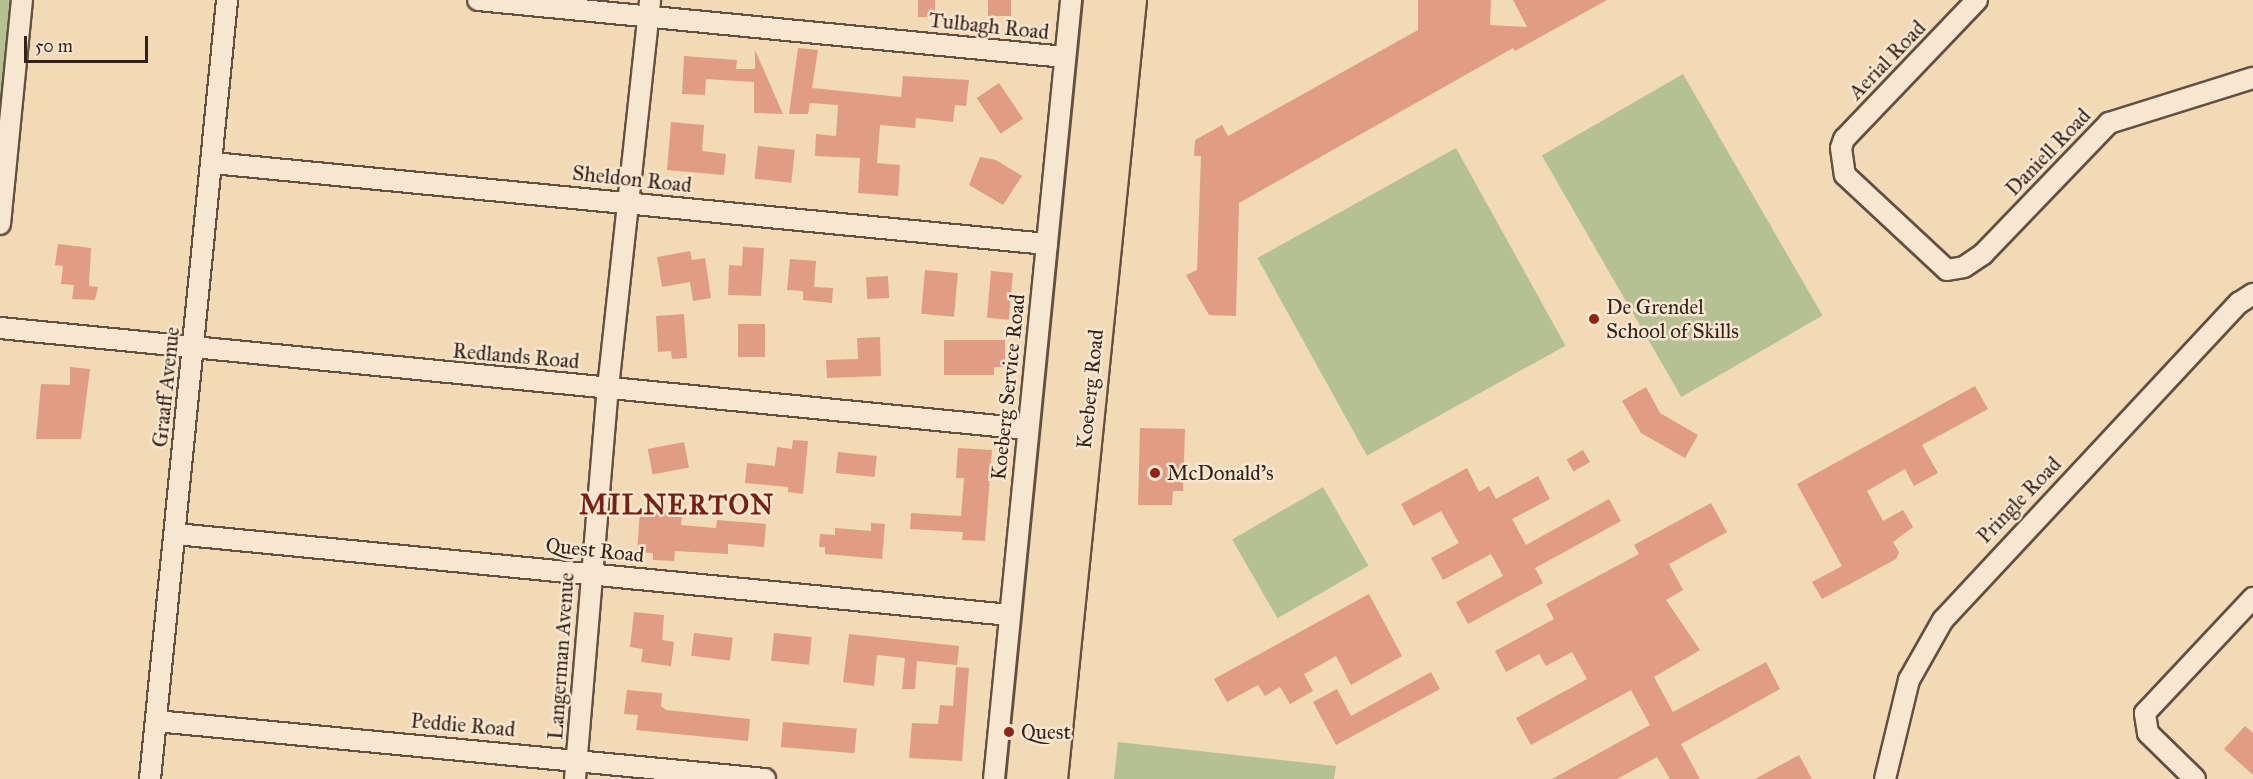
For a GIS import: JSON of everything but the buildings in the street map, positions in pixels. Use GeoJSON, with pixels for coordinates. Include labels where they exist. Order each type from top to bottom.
{"type":"FeatureCollection","features":[{"type":"Feature","properties":{"kind":"main road","name":"Koeberg Road"},"geometry":{"type":"LineString","coordinates":[[1023,779],[1100,0]]}},
{"type":"Feature","properties":{"kind":"main road","name":"Koeberg Road"},"geometry":{"type":"LineString","coordinates":[[1051,779],[1130,0]]}},
{"type":"Feature","properties":{"kind":"street"},"geometry":{"type":"LineString","coordinates":[[0,224],[22,0]]}},
{"type":"Feature","properties":{"kind":"street","name":"Graaff Avenue"},"geometry":{"type":"LineString","coordinates":[[150,779],[213,163],[227,0]]}},
{"type":"Feature","properties":{"kind":"street","name":"Tulbagh Road"},"geometry":{"type":"LineString","coordinates":[[478,0],[650,9],[1065,57]]}},
{"type":"Feature","properties":{"kind":"street","name":"Koeberg Service Road"},"geometry":{"type":"LineString","coordinates":[[994,779],[1071,0]]}},
{"type":"Feature","properties":{"kind":"street","name":"Aerial Road"},"geometry":{"type":"LineString","coordinates":[[1964,267],[1939,267],[1845,175],[1841,157],[1844,139],[1977,0]]}},
{"type":"Feature","properties":{"kind":"street","name":"Langerman Avenue"},"geometry":{"type":"LineString","coordinates":[[576,770],[608,388],[650,9]]}},
{"type":"Feature","properties":{"kind":"street","name":"Daniell Road"},"geometry":{"type":"LineString","coordinates":[[1964,267],[1983,254],[2109,123],[2253,78]]}},
{"type":"Feature","properties":{"kind":"street","name":"Sheldon Road"},"geometry":{"type":"LineString","coordinates":[[213,163],[1047,244]]}},
{"type":"Feature","properties":{"kind":"street","name":"Pringle Road"},"geometry":{"type":"LineString","coordinates":[[1885,779],[1909,680],[1943,620],[2199,346],[2253,294]]}},
{"type":"Feature","properties":{"kind":"street","name":"Redlands Road"},"geometry":{"type":"LineString","coordinates":[[0,328],[194,350],[1028,429]]}},
{"type":"Feature","properties":{"kind":"street","name":"Quest Road"},"geometry":{"type":"LineString","coordinates":[[176,534],[1010,615]]}},
{"type":"Feature","properties":{"kind":"street"},"geometry":{"type":"LineString","coordinates":[[2195,779],[2148,733],[2145,713],[2253,598]]}},
{"type":"Feature","properties":{"kind":"street","name":"Peddie Road"},"geometry":{"type":"LineString","coordinates":[[156,721],[576,770],[765,779]]}},
{"type":"Feature","properties":{"kind":"green space"},"geometry":{"type":"Polygon","coordinates":[[[0,0],[22,0],[0,224],[0,0]]]}},
{"type":"Feature","properties":{"kind":"green space"},"geometry":{"type":"Polygon","coordinates":[[[1683,74],[1822,316],[1681,397],[1542,156],[1683,74]]]}},
{"type":"Feature","properties":{"kind":"green space"},"geometry":{"type":"Polygon","coordinates":[[[1456,148],[1566,346],[1367,456],[1257,258],[1456,148]]]}},
{"type":"Feature","properties":{"kind":"green space"},"geometry":{"type":"Polygon","coordinates":[[[1323,487],[1368,566],[1278,618],[1232,540],[1323,487]]]}},
{"type":"Feature","properties":{"kind":"green space"},"geometry":{"type":"Polygon","coordinates":[[[1118,742],[1336,766],[1334,779],[1114,779],[1118,742]]]}},
{"type":"Feature","properties":{"kind":"place","name":"De Grendel School of Skills"},"geometry":{"type":"Point","coordinates":[1594,319]}},
{"type":"Feature","properties":{"kind":"place","name":"McDonald's"},"geometry":{"type":"Point","coordinates":[1155,473]}},
{"type":"Feature","properties":{"kind":"place","name":"Quest"},"geometry":{"type":"Point","coordinates":[1009,732]}},
{"type":"Feature","properties":{"kind":"district","name":"MILNERTON"},"geometry":{"type":"Point","coordinates":[677,505]}}]}
